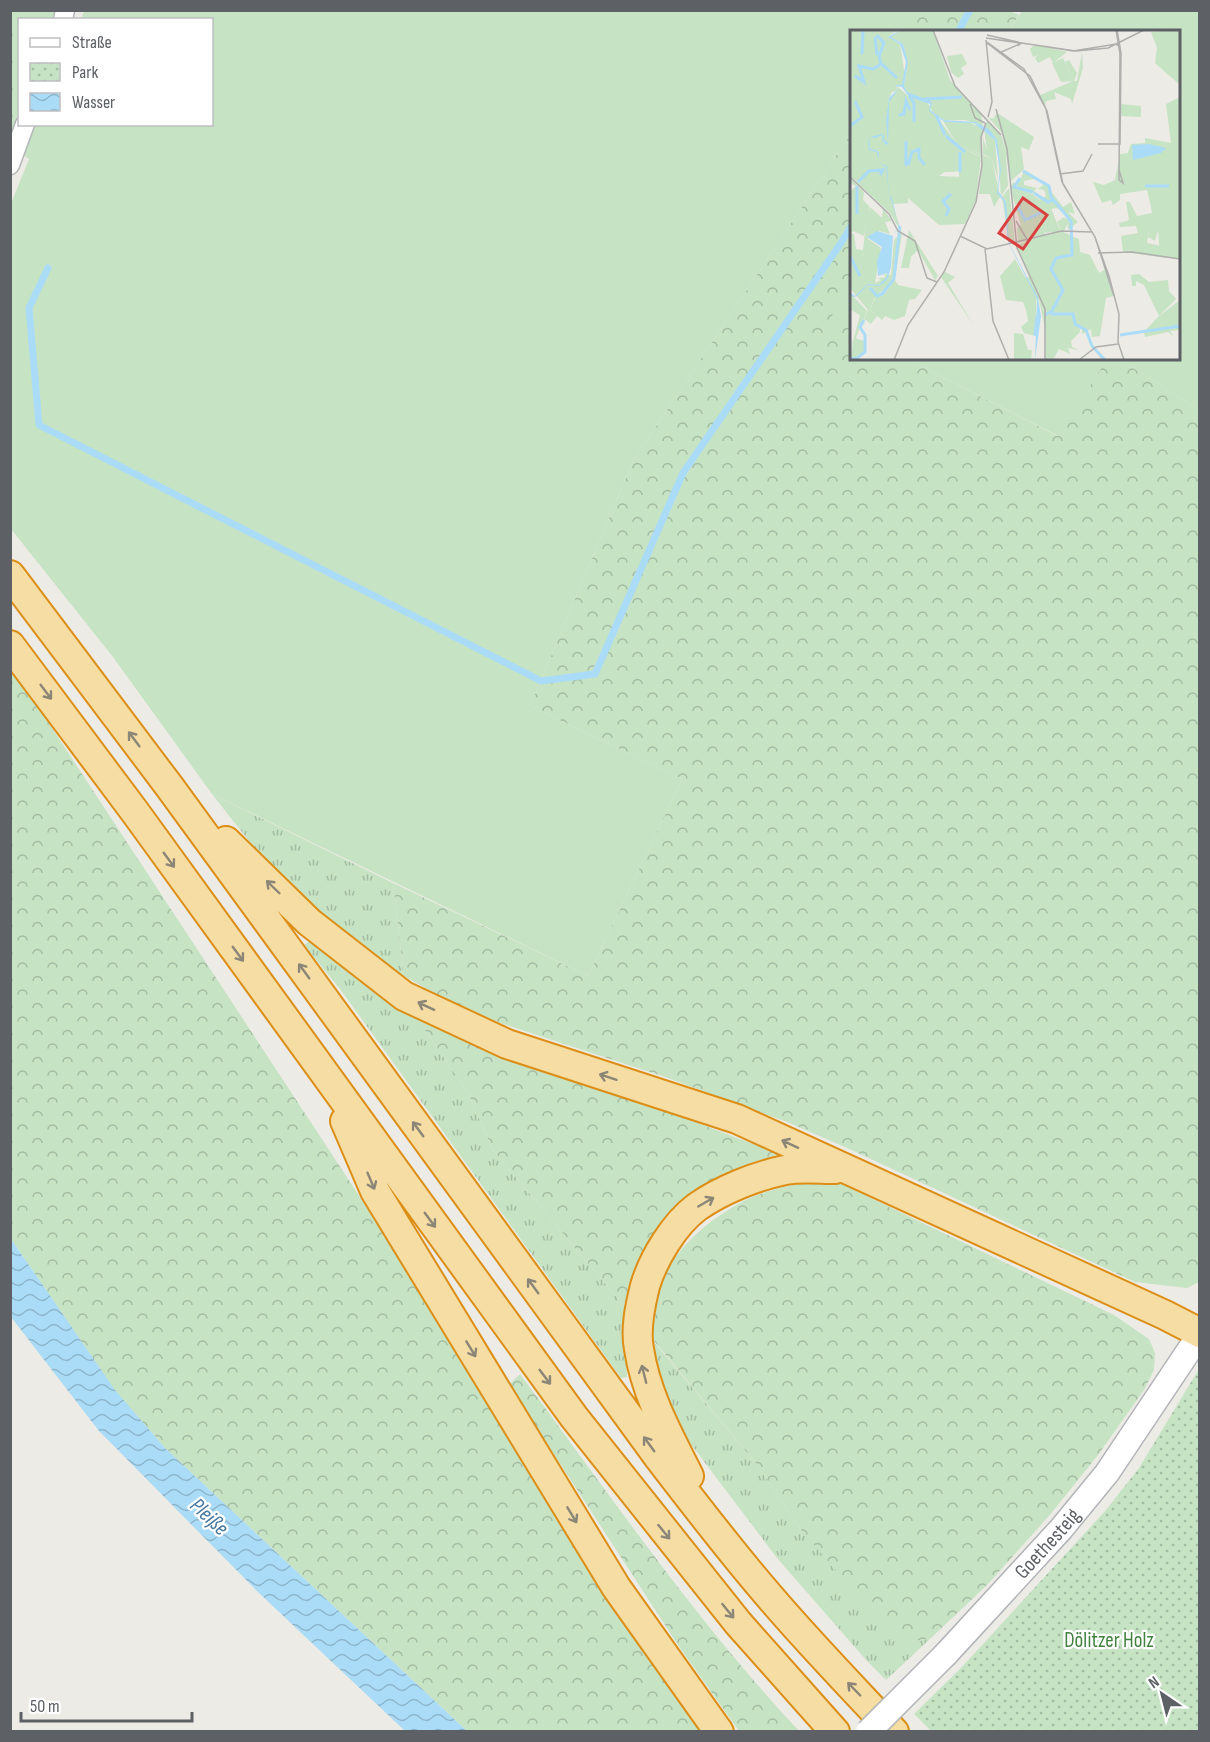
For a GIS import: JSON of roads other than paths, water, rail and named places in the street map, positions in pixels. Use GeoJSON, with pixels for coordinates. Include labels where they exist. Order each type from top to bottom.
{"type":"FeatureCollection","features":[{"type":"Feature","properties":{"kind":"highway"},"geometry":{"type":"LineString","coordinates":[[10,575],[169,786],[659,1458],[723,1540],[816,1650],[894,1731]]}},
{"type":"Feature","properties":{"kind":"highway"},"geometry":{"type":"LineString","coordinates":[[10,645],[135,812],[488,1301],[625,1484],[738,1623],[835,1731]]}},
{"type":"Feature","properties":{"kind":"highway"},"geometry":{"type":"LineString","coordinates":[[169,786],[309,922],[404,996],[507,1044],[737,1119],[1165,1315],[1200,1334]]}},
{"type":"Feature","properties":{"kind":"highway"},"geometry":{"type":"LineString","coordinates":[[322,1070],[375,1191],[616,1587],[719,1731]]}},
{"type":"Feature","properties":{"kind":"highway"},"geometry":{"type":"LineString","coordinates":[[723,1540],[656,1411],[645,1378],[638,1346],[639,1308],[651,1267],[669,1238],[696,1208],[722,1193],[786,1170],[843,1169]]}},
{"type":"Feature","properties":{"kind":"main road","name":"Goethesteig"},"geometry":{"type":"LineString","coordinates":[[868,1731],[946,1654],[1061,1529],[1107,1473],[1200,1334]]}},
{"type":"Feature","properties":{"kind":"street"},"geometry":{"type":"LineString","coordinates":[[10,165],[24,126]]}},
{"type":"Feature","properties":{"kind":"water","name":"Pleiße"},"geometry":{"type":"Polygon","coordinates":[[[11,1239],[115,1390],[165,1448],[467,1731],[405,1731],[260,1594],[99,1431],[11,1317],[11,1239]]]}},
{"type":"Feature","properties":{"kind":"waterway"},"geometry":{"type":"LineString","coordinates":[[959,30],[970,10]]}},
{"type":"Feature","properties":{"kind":"waterway"},"geometry":{"type":"LineString","coordinates":[[48,268],[29,308],[39,425],[541,681],[595,674],[683,473],[850,228]]}},
{"type":"Feature","properties":{"kind":"park label","name":"Dölitzer Holz"},"geometry":{"type":"Point","coordinates":[1109,1640]}}]}
